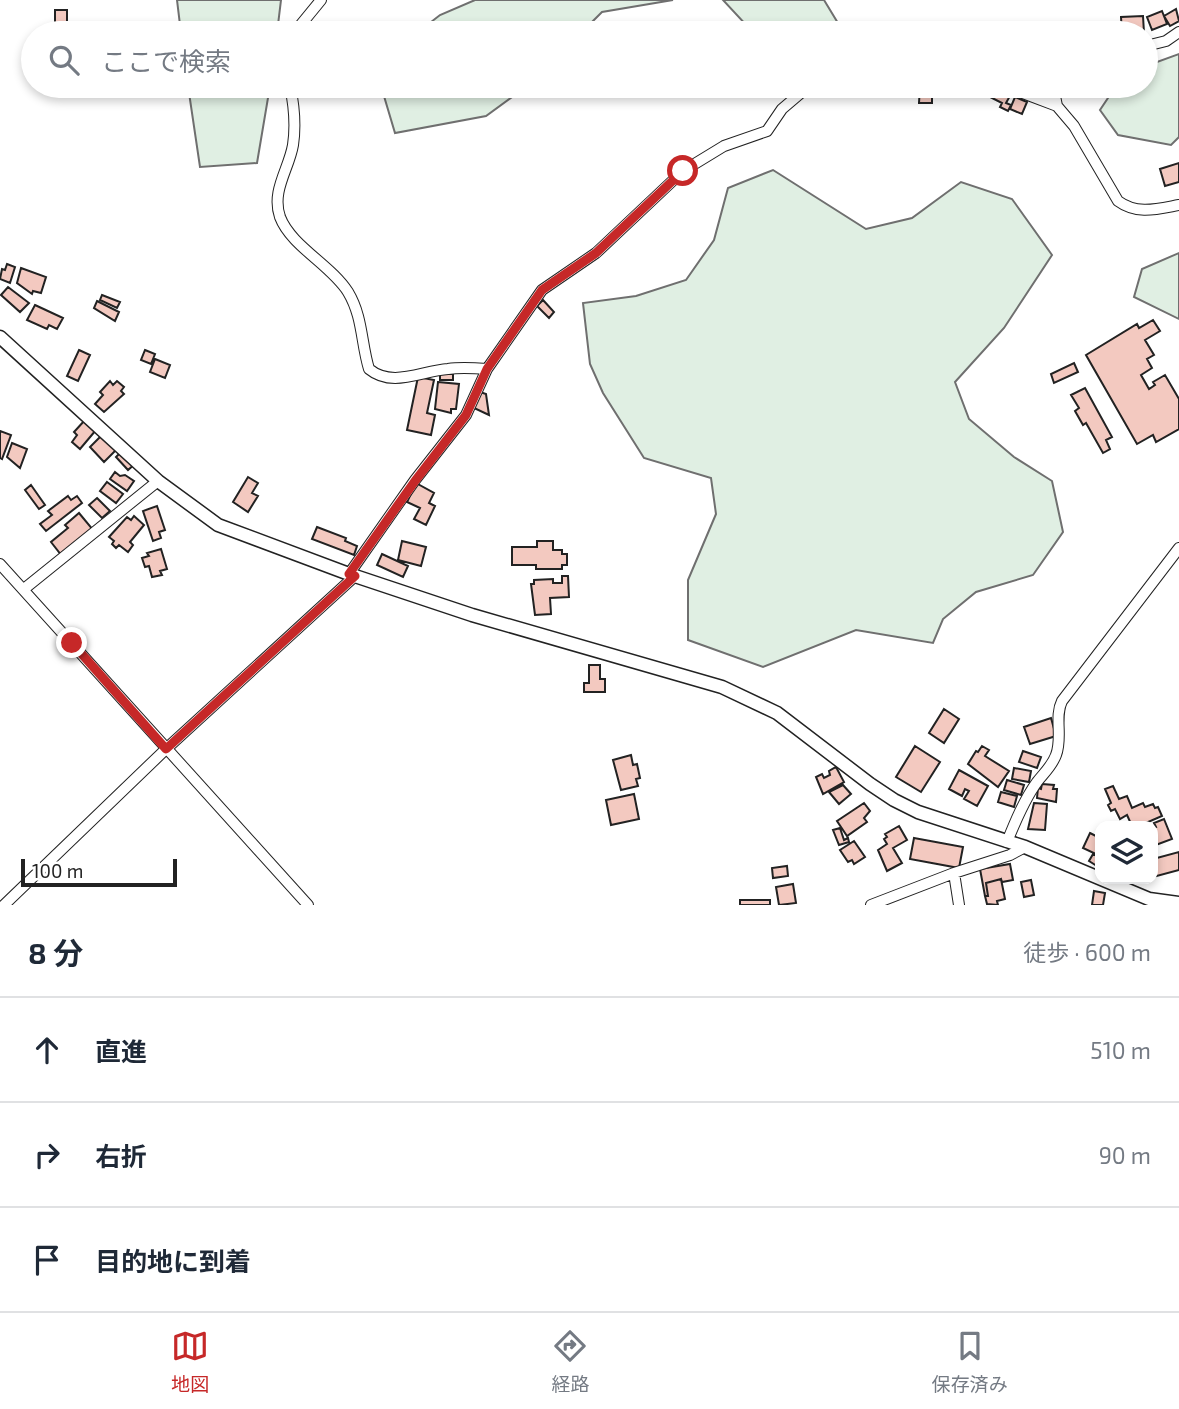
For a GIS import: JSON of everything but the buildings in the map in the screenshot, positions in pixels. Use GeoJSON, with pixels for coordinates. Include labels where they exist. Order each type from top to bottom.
{"type":"FeatureCollection","features":[{"type":"Feature","properties":{"kind":"street"},"geometry":{"type":"LineString","coordinates":[[304,21],[321,0]]}},
{"type":"Feature","properties":{"kind":"street"},"geometry":{"type":"LineString","coordinates":[[1158,43],[1179,32]]}},
{"type":"Feature","properties":{"kind":"street"},"geometry":{"type":"LineString","coordinates":[[292,98],[293,143],[279,187],[277,205],[281,219],[291,235],[338,278],[348,293],[358,313],[369,369],[378,377],[398,379],[446,369],[487,369]]}},
{"type":"Feature","properties":{"kind":"street"},"geometry":{"type":"LineString","coordinates":[[4,905],[352,575],[415,481],[466,415],[487,369],[542,290],[596,253],[683,171],[724,146],[767,131],[782,109],[795,98]]}},
{"type":"Feature","properties":{"kind":"street"},"geometry":{"type":"LineString","coordinates":[[1036,98],[1057,106],[1074,126],[1118,201],[1135,210],[1179,205]]}},
{"type":"Feature","properties":{"kind":"street"},"geometry":{"type":"LineString","coordinates":[[1055,98],[1057,106]]}},
{"type":"Feature","properties":{"kind":"street"},"geometry":{"type":"LineString","coordinates":[[0,337],[158,481],[219,525],[352,575],[472,615],[722,687],[777,713],[894,800],[918,813],[1025,846],[1149,899],[1179,903]]}},
{"type":"Feature","properties":{"kind":"street"},"geometry":{"type":"LineString","coordinates":[[24,589],[158,481]]}},
{"type":"Feature","properties":{"kind":"street"},"geometry":{"type":"LineString","coordinates":[[1007,842],[1036,783],[1051,766],[1057,752],[1060,723],[1058,709],[1062,701],[1179,548]]}},
{"type":"Feature","properties":{"kind":"street"},"geometry":{"type":"LineString","coordinates":[[0,564],[308,905]]}},
{"type":"Feature","properties":{"kind":"street"},"geometry":{"type":"LineString","coordinates":[[871,905],[1010,855],[1025,846]]}},
{"type":"Feature","properties":{"kind":"street"},"geometry":{"type":"LineString","coordinates":[[954,873],[959,905]]}},
{"type":"Feature","properties":{"kind":"green space"},"geometry":{"type":"Polygon","coordinates":[[[177,0],[281,0],[278,21],[180,21],[177,0]]]}},
{"type":"Feature","properties":{"kind":"green space"},"geometry":{"type":"Polygon","coordinates":[[[475,0],[673,0],[602,12],[593,21],[432,21],[475,0]]]}},
{"type":"Feature","properties":{"kind":"green space"},"geometry":{"type":"Polygon","coordinates":[[[723,0],[824,0],[837,21],[742,21],[723,0]]]}},
{"type":"Feature","properties":{"kind":"green space"},"geometry":{"type":"Polygon","coordinates":[[[1179,54],[1179,137],[1171,145],[1118,135],[1100,110],[1108,98],[1158,98],[1158,62],[1179,54]]]}},
{"type":"Feature","properties":{"kind":"green space"},"geometry":{"type":"Polygon","coordinates":[[[190,98],[268,98],[257,163],[200,167],[190,98]]]}},
{"type":"Feature","properties":{"kind":"green space"},"geometry":{"type":"Polygon","coordinates":[[[385,98],[511,98],[486,116],[395,133],[385,98]]]}},
{"type":"Feature","properties":{"kind":"green space"},"geometry":{"type":"Polygon","coordinates":[[[773,170],[866,229],[912,218],[961,182],[1012,199],[1052,255],[1004,328],[955,382],[969,419],[1014,457],[1052,481],[1063,532],[1033,575],[976,592],[943,619],[933,643],[856,630],[763,667],[688,640],[688,580],[716,514],[711,478],[644,458],[603,393],[590,364],[583,303],[636,296],[686,280],[714,240],[728,188],[773,170]]]}},
{"type":"Feature","properties":{"kind":"green space"},"geometry":{"type":"Polygon","coordinates":[[[1179,253],[1179,319],[1134,297],[1142,269],[1179,253]]]}},
{"type":"Feature","properties":{"kind":"route"},"geometry":{"type":"LineString","coordinates":[[72,643],[166,749],[355,576],[349,574],[466,415],[487,369],[542,290],[596,253],[683,171]]}}]}
